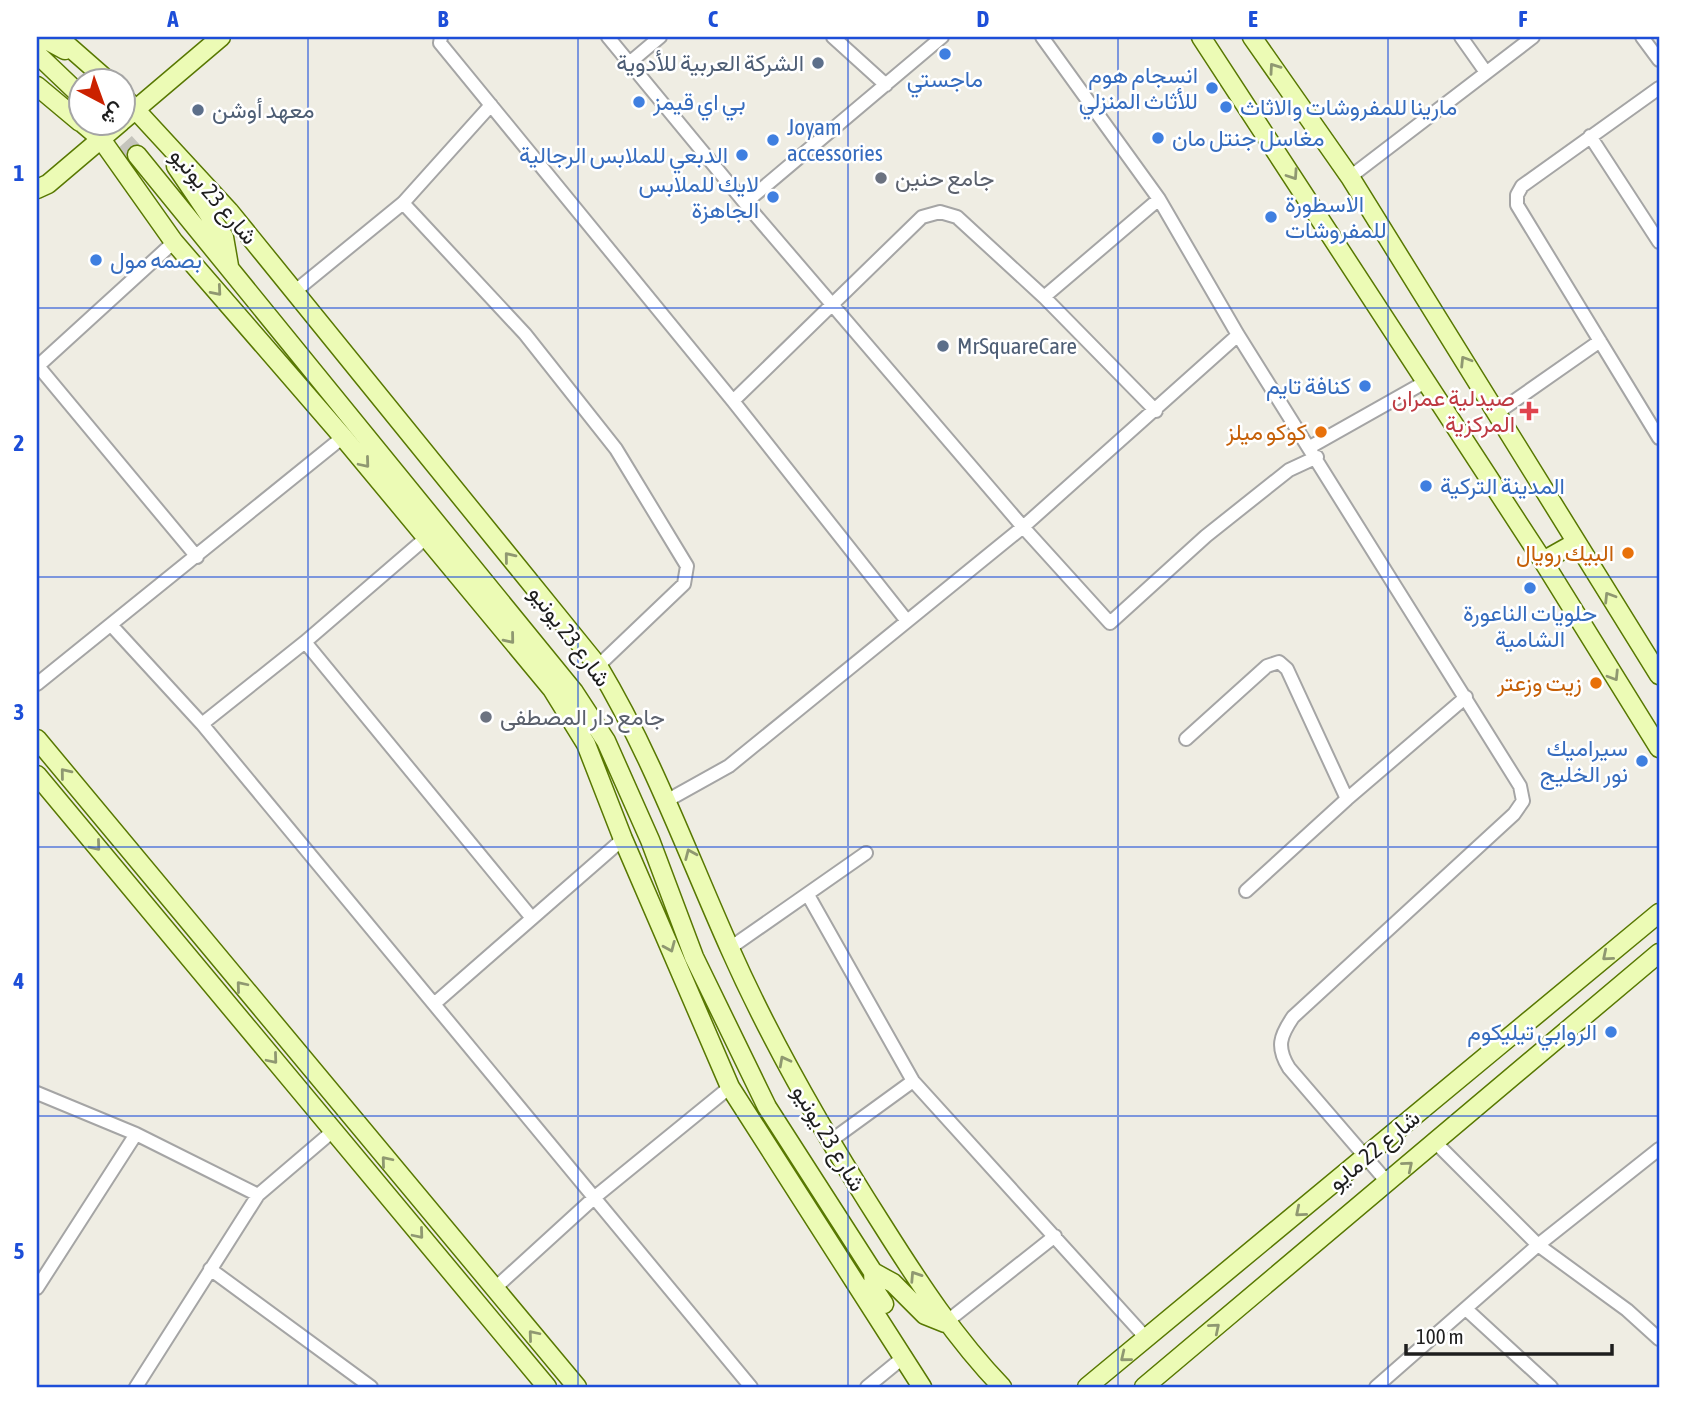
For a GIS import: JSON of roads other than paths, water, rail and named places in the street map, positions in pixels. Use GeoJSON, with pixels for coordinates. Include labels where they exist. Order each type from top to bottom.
{"type":"FeatureCollection","features":[{"type":"Feature","properties":{"kind":"street"},"geometry":{"type":"LineString","coordinates":[[41,37],[61,49],[76,51]]}},
{"type":"Feature","properties":{"kind":"street"},"geometry":{"type":"LineString","coordinates":[[58,37],[92,66]]}},
{"type":"Feature","properties":{"kind":"street"},"geometry":{"type":"LineString","coordinates":[[137,108],[221,37]]}},
{"type":"Feature","properties":{"kind":"street"},"geometry":{"type":"LineString","coordinates":[[441,37],[440,43],[733,401],[907,621]]}},
{"type":"Feature","properties":{"kind":"street"},"geometry":{"type":"LineString","coordinates":[[608,37],[745,203],[835,304],[1023,527],[1110,623],[1206,536],[1289,470],[1313,452],[1427,381]]}},
{"type":"Feature","properties":{"kind":"street"},"geometry":{"type":"LineString","coordinates":[[628,64],[660,37]]}},
{"type":"Feature","properties":{"kind":"street"},"geometry":{"type":"LineString","coordinates":[[832,37],[886,85]]}},
{"type":"Feature","properties":{"kind":"street"},"geometry":{"type":"LineString","coordinates":[[745,203],[942,37]]}},
{"type":"Feature","properties":{"kind":"street"},"geometry":{"type":"LineString","coordinates":[[1042,37],[1159,199],[1237,335],[1313,452],[1520,786],[1523,801],[1514,814],[1293,1017],[1281,1035],[1279,1053],[1289,1068],[1388,1183]]}},
{"type":"Feature","properties":{"kind":"street"},"geometry":{"type":"LineString","coordinates":[[1201,37],[1543,561],[1659,748]]}},
{"type":"Feature","properties":{"kind":"street"},"geometry":{"type":"LineString","coordinates":[[1252,37],[1350,177],[1575,542],[1652,651],[1659,675]]}},
{"type":"Feature","properties":{"kind":"street"},"geometry":{"type":"LineString","coordinates":[[1461,37],[1485,71]]}},
{"type":"Feature","properties":{"kind":"street"},"geometry":{"type":"LineString","coordinates":[[1350,177],[1485,71],[1534,37]]}},
{"type":"Feature","properties":{"kind":"street"},"geometry":{"type":"LineString","coordinates":[[1642,37],[1659,60]]}},
{"type":"Feature","properties":{"kind":"street"},"geometry":{"type":"LineString","coordinates":[[37,54],[66,81]]}},
{"type":"Feature","properties":{"kind":"street","name":"شارع 23 يونيو"},"geometry":{"type":"LineString","coordinates":[[39,84],[66,108]]}},
{"type":"Feature","properties":{"kind":"street"},"geometry":{"type":"LineString","coordinates":[[1659,88],[1522,186],[1517,195],[1517,205],[1659,438]]}},
{"type":"Feature","properties":{"kind":"street"},"geometry":{"type":"LineString","coordinates":[[294,292],[403,203],[491,105]]}},
{"type":"Feature","properties":{"kind":"street","name":"شارع 23 يونيو"},"geometry":{"type":"LineString","coordinates":[[137,108],[294,292],[598,666],[630,721],[668,800],[730,948],[780,1054],[829,1142],[945,1323],[1002,1387]]}},
{"type":"Feature","properties":{"kind":"street","name":"شارع 23 يونيو"},"geometry":{"type":"LineString","coordinates":[[97,136],[174,242],[343,437],[552,689],[586,744],[623,839],[730,1087],[905,1356],[922,1387]]}},
{"type":"Feature","properties":{"kind":"street"},"geometry":{"type":"LineString","coordinates":[[37,205],[43,187],[105,136]]}},
{"type":"Feature","properties":{"kind":"street"},"geometry":{"type":"LineString","coordinates":[[1590,136],[1659,242]]}},
{"type":"Feature","properties":{"kind":"street"},"geometry":{"type":"LineString","coordinates":[[171,147],[181,175],[224,237],[230,270]]}},
{"type":"Feature","properties":{"kind":"street"},"geometry":{"type":"LineString","coordinates":[[137,155],[379,448],[581,701],[606,741],[650,840],[694,957],[767,1107],[873,1272],[893,1283],[925,1315],[945,1323],[1055,1236]]}},
{"type":"Feature","properties":{"kind":"street"},"geometry":{"type":"LineString","coordinates":[[127,175],[148,186],[201,253],[230,270]]}},
{"type":"Feature","properties":{"kind":"street"},"geometry":{"type":"LineString","coordinates":[[1044,297],[1159,199]]}},
{"type":"Feature","properties":{"kind":"street"},"geometry":{"type":"LineString","coordinates":[[403,203],[525,334],[616,449],[687,566],[684,584],[598,666]]}},
{"type":"Feature","properties":{"kind":"street"},"geometry":{"type":"LineString","coordinates":[[733,401],[922,217],[940,212],[957,216],[1044,297],[1156,411]]}},
{"type":"Feature","properties":{"kind":"street"},"geometry":{"type":"LineString","coordinates":[[174,242],[38,366],[197,557]]}},
{"type":"Feature","properties":{"kind":"street"},"geometry":{"type":"LineString","coordinates":[[668,800],[729,766],[1023,527],[1156,411],[1237,335]]}},
{"type":"Feature","properties":{"kind":"street"},"geometry":{"type":"LineString","coordinates":[[1497,413],[1600,341]]}},
{"type":"Feature","properties":{"kind":"street"},"geometry":{"type":"LineString","coordinates":[[37,684],[113,626],[343,437]]}},
{"type":"Feature","properties":{"kind":"street"},"geometry":{"type":"LineString","coordinates":[[202,724],[304,642],[427,537]]}},
{"type":"Feature","properties":{"kind":"street"},"geometry":{"type":"LineString","coordinates":[[1543,561],[1575,542]]}},
{"type":"Feature","properties":{"kind":"street"},"geometry":{"type":"LineString","coordinates":[[113,626],[202,724],[751,1387]]}},
{"type":"Feature","properties":{"kind":"street"},"geometry":{"type":"LineString","coordinates":[[304,642],[531,917]]}},
{"type":"Feature","properties":{"kind":"street"},"geometry":{"type":"LineString","coordinates":[[1186,739],[1267,666],[1279,662],[1287,669],[1347,799]]}},
{"type":"Feature","properties":{"kind":"street"},"geometry":{"type":"LineString","coordinates":[[1247,891],[1347,799],[1466,698]]}},
{"type":"Feature","properties":{"kind":"street"},"geometry":{"type":"LineString","coordinates":[[37,739],[576,1387]]}},
{"type":"Feature","properties":{"kind":"street"},"geometry":{"type":"LineString","coordinates":[[37,775],[547,1387]]}},
{"type":"Feature","properties":{"kind":"street"},"geometry":{"type":"LineString","coordinates":[[79,825],[96,811]]}},
{"type":"Feature","properties":{"kind":"street"},"geometry":{"type":"LineString","coordinates":[[434,1004],[623,839]]}},
{"type":"Feature","properties":{"kind":"street"},"geometry":{"type":"LineString","coordinates":[[730,948],[866,853]]}},
{"type":"Feature","properties":{"kind":"street"},"geometry":{"type":"LineString","coordinates":[[808,895],[913,1081],[1147,1339]]}},
{"type":"Feature","properties":{"kind":"street"},"geometry":{"type":"LineString","coordinates":[[1642,927],[1659,905]]}},
{"type":"Feature","properties":{"kind":"street","name":"شارع 22 مايو"},"geometry":{"type":"LineString","coordinates":[[1087,1387],[1659,913]]}},
{"type":"Feature","properties":{"kind":"street","name":"شارع 22 مايو"},"geometry":{"type":"LineString","coordinates":[[1144,1387],[1659,953]]}},
{"type":"Feature","properties":{"kind":"street"},"geometry":{"type":"LineString","coordinates":[[829,1142],[913,1081]]}},
{"type":"Feature","properties":{"kind":"street"},"geometry":{"type":"LineString","coordinates":[[477,1304],[596,1197],[730,1087]]}},
{"type":"Feature","properties":{"kind":"street"},"geometry":{"type":"LineString","coordinates":[[37,1093],[136,1134],[258,1195]]}},
{"type":"Feature","properties":{"kind":"street"},"geometry":{"type":"LineString","coordinates":[[136,1387],[258,1195],[332,1131],[351,1118]]}},
{"type":"Feature","properties":{"kind":"street"},"geometry":{"type":"LineString","coordinates":[[37,1288],[136,1134]]}},
{"type":"Feature","properties":{"kind":"street"},"geometry":{"type":"LineString","coordinates":[[1436,1143],[1538,1245],[1627,1310],[1659,1339]]}},
{"type":"Feature","properties":{"kind":"street"},"geometry":{"type":"LineString","coordinates":[[1376,1387],[1538,1245],[1659,1149]]}},
{"type":"Feature","properties":{"kind":"street"},"geometry":{"type":"LineString","coordinates":[[210,1269],[371,1387]]}},
{"type":"Feature","properties":{"kind":"street"},"geometry":{"type":"LineString","coordinates":[[866,1387],[905,1356],[909,1346],[908,1339],[874,1289],[873,1272]]}},
{"type":"Feature","properties":{"kind":"street"},"geometry":{"type":"LineString","coordinates":[[1466,1309],[1551,1387]]}},
{"type":"Feature","properties":{"kind":"tunnel"},"geometry":{"type":"LineString","coordinates":[[120,136],[137,155]]}},
{"type":"Feature","properties":{"kind":"place","name":"ماجستي"},"geometry":{"type":"Point","coordinates":[945,54]}},
{"type":"Feature","properties":{"kind":"place","name":"الشركة العربية للأدوية"},"geometry":{"type":"Point","coordinates":[818,63]}},
{"type":"Feature","properties":{"kind":"place","name":"انسجام هوم للأثاث المنزلي"},"geometry":{"type":"Point","coordinates":[1212,88]}},
{"type":"Feature","properties":{"kind":"place","name":"بي اي قيمز"},"geometry":{"type":"Point","coordinates":[639,102]}},
{"type":"Feature","properties":{"kind":"place","name":"مارينا للمفروشات والاثاث"},"geometry":{"type":"Point","coordinates":[1226,107]}},
{"type":"Feature","properties":{"kind":"place","name":"معهد أوشن"},"geometry":{"type":"Point","coordinates":[198,110]}},
{"type":"Feature","properties":{"kind":"place","name":"مغاسل جنتل مان"},"geometry":{"type":"Point","coordinates":[1158,138]}},
{"type":"Feature","properties":{"kind":"place","name":"Joyam accessories"},"geometry":{"type":"Point","coordinates":[773,140]}},
{"type":"Feature","properties":{"kind":"place","name":"الدبعي للملابس الرجالية"},"geometry":{"type":"Point","coordinates":[742,155]}},
{"type":"Feature","properties":{"kind":"place","name":"جامع حنين"},"geometry":{"type":"Point","coordinates":[881,178]}},
{"type":"Feature","properties":{"kind":"place","name":"لايك للملابس الجاهزة"},"geometry":{"type":"Point","coordinates":[773,197]}},
{"type":"Feature","properties":{"kind":"place","name":"الاسطورة للمفروشات"},"geometry":{"type":"Point","coordinates":[1271,217]}},
{"type":"Feature","properties":{"kind":"place","name":"بصمه مول"},"geometry":{"type":"Point","coordinates":[96,260]}},
{"type":"Feature","properties":{"kind":"place","name":"MrSquareCare"},"geometry":{"type":"Point","coordinates":[943,346]}},
{"type":"Feature","properties":{"kind":"place","name":"كنافة تايم"},"geometry":{"type":"Point","coordinates":[1365,386]}},
{"type":"Feature","properties":{"kind":"place","name":"صيدلية عمران المركزية"},"geometry":{"type":"Point","coordinates":[1529,411]}},
{"type":"Feature","properties":{"kind":"place","name":"كوكو ميلز"},"geometry":{"type":"Point","coordinates":[1321,432]}},
{"type":"Feature","properties":{"kind":"place","name":"المدينة التركية"},"geometry":{"type":"Point","coordinates":[1426,486]}},
{"type":"Feature","properties":{"kind":"place","name":"البيك رويال"},"geometry":{"type":"Point","coordinates":[1628,553]}},
{"type":"Feature","properties":{"kind":"place","name":"حلويات الناعورة الشامية"},"geometry":{"type":"Point","coordinates":[1530,588]}},
{"type":"Feature","properties":{"kind":"place","name":"زيت وزعتر"},"geometry":{"type":"Point","coordinates":[1596,683]}},
{"type":"Feature","properties":{"kind":"place","name":"جامع دار المصطفى"},"geometry":{"type":"Point","coordinates":[486,717]}},
{"type":"Feature","properties":{"kind":"place","name":"سيراميك نور الخليج"},"geometry":{"type":"Point","coordinates":[1642,761]}},
{"type":"Feature","properties":{"kind":"place","name":"الروابي تيليكوم"},"geometry":{"type":"Point","coordinates":[1611,1032]}}]}
